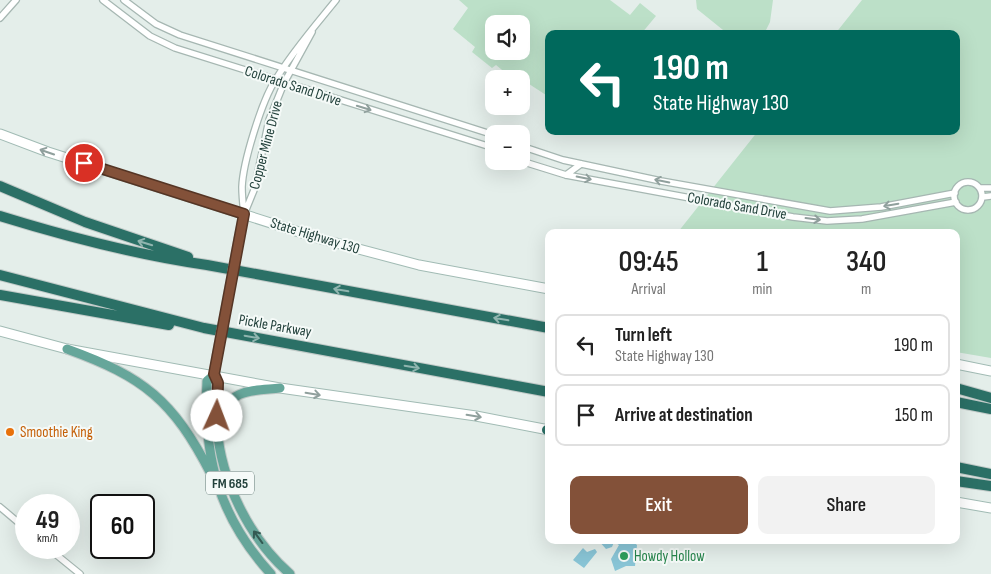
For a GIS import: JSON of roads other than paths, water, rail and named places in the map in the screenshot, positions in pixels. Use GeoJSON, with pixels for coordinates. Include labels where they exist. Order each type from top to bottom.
{"type":"FeatureCollection","features":[{"type":"Feature","properties":{"kind":"highway"},"geometry":{"type":"LineString","coordinates":[[0,186],[101,228],[208,265]]}},
{"type":"Feature","properties":{"kind":"highway"},"geometry":{"type":"LineString","coordinates":[[0,216],[111,247],[159,258],[208,265],[545,327]]}},
{"type":"Feature","properties":{"kind":"highway","name":"Pickle Parkway"},"geometry":{"type":"LineString","coordinates":[[0,275],[204,328],[545,391]]}},
{"type":"Feature","properties":{"kind":"highway"},"geometry":{"type":"LineString","coordinates":[[0,295],[149,323],[204,328]]}},
{"type":"Feature","properties":{"kind":"highway"},"geometry":{"type":"LineString","coordinates":[[960,389],[991,398]]}},
{"type":"Feature","properties":{"kind":"highway"},"geometry":{"type":"LineString","coordinates":[[960,403],[991,408]]}},
{"type":"Feature","properties":{"kind":"highway"},"geometry":{"type":"LineString","coordinates":[[960,468],[991,474]]}},
{"type":"Feature","properties":{"kind":"highway"},"geometry":{"type":"LineString","coordinates":[[960,482],[991,486]]}},
{"type":"Feature","properties":{"kind":"main road","name":"State Highway 130"},"geometry":{"type":"LineString","coordinates":[[0,134],[48,152],[321,239],[419,266],[545,288]]}},
{"type":"Feature","properties":{"kind":"main road","name":"FM 685"},"geometry":{"type":"LineString","coordinates":[[244,214],[214,374],[218,383],[217,428],[224,466],[242,512],[268,550],[290,574]]}},
{"type":"Feature","properties":{"kind":"main road","name":"FM 685"},"geometry":{"type":"LineString","coordinates":[[0,331],[99,360],[131,376],[155,395],[175,414],[193,439],[243,539],[271,574]]}},
{"type":"Feature","properties":{"kind":"main road"},"geometry":{"type":"LineString","coordinates":[[66,349],[214,374],[280,388],[476,416],[545,429]]}},
{"type":"Feature","properties":{"kind":"main road"},"geometry":{"type":"LineString","coordinates":[[960,365],[991,371]]}},
{"type":"Feature","properties":{"kind":"main road","name":"FM 685"},"geometry":{"type":"LineString","coordinates":[[214,374],[207,381],[206,429],[217,485]]}},
{"type":"Feature","properties":{"kind":"main road"},"geometry":{"type":"LineString","coordinates":[[217,428],[223,409],[234,397],[243,392],[280,388]]}},
{"type":"Feature","properties":{"kind":"main road"},"geometry":{"type":"LineString","coordinates":[[960,503],[991,508]]}},
{"type":"Feature","properties":{"kind":"street"},"geometry":{"type":"LineString","coordinates":[[0,18],[16,0]]}},
{"type":"Feature","properties":{"kind":"street","name":"Colorado Sand Drive"},"geometry":{"type":"LineString","coordinates":[[103,0],[143,32],[175,48],[485,145]]}},
{"type":"Feature","properties":{"kind":"street","name":"Colorado Sand Drive"},"geometry":{"type":"LineString","coordinates":[[124,0],[156,24],[180,35],[485,132]]}},
{"type":"Feature","properties":{"kind":"street","name":"Copper Mine Drive"},"geometry":{"type":"LineString","coordinates":[[244,214],[254,190],[269,120],[284,83],[314,28],[336,0]]}},
{"type":"Feature","properties":{"kind":"street","name":"Copper Mine Drive"},"geometry":{"type":"LineString","coordinates":[[244,214],[242,187],[251,144],[275,80],[303,38],[314,28]]}},
{"type":"Feature","properties":{"kind":"street","name":"Colorado Sand Drive"},"geometry":{"type":"LineString","coordinates":[[530,149],[563,160],[661,181],[830,211],[881,206],[955,193]]}},
{"type":"Feature","properties":{"kind":"street","name":"Colorado Sand Drive"},"geometry":{"type":"LineString","coordinates":[[530,164],[566,175],[793,217],[828,221],[862,219],[956,202]]}},
{"type":"Feature","properties":{"kind":"street"},"geometry":{"type":"LineString","coordinates":[[566,175],[581,164]]}},
{"type":"Feature","properties":{"kind":"street"},"geometry":{"type":"LineString","coordinates":[[980,188],[983,197],[979,206],[971,210],[962,209],[956,202],[955,193],[960,185],[968,182],[980,188],[991,188]]}},
{"type":"Feature","properties":{"kind":"street"},"geometry":{"type":"LineString","coordinates":[[983,197],[991,196]]}},
{"type":"Feature","properties":{"kind":"street"},"geometry":{"type":"LineString","coordinates":[[0,507],[15,520]]}},
{"type":"Feature","properties":{"kind":"street"},"geometry":{"type":"LineString","coordinates":[[62,559],[80,574]]}},
{"type":"Feature","properties":{"kind":"water","name":"Howdy Hollow"},"geometry":{"type":"Polygon","coordinates":[[[602,544],[613,544],[612,547],[606,549],[602,544]]]}},
{"type":"Feature","properties":{"kind":"water","name":"Howdy Hollow"},"geometry":{"type":"Polygon","coordinates":[[[617,544],[637,545],[635,566],[626,566],[615,571],[611,559],[619,545],[617,544]]]}},
{"type":"Feature","properties":{"kind":"water"},"geometry":{"type":"Polygon","coordinates":[[[583,548],[587,552],[595,549],[597,552],[584,568],[573,560],[583,548]]]}},
{"type":"Feature","properties":{"kind":"place","name":"Smoothie King"},"geometry":{"type":"Point","coordinates":[10,432]}},
{"type":"Feature","properties":{"kind":"place","name":"Howdy Hollow"},"geometry":{"type":"Point","coordinates":[624,556]}}]}
